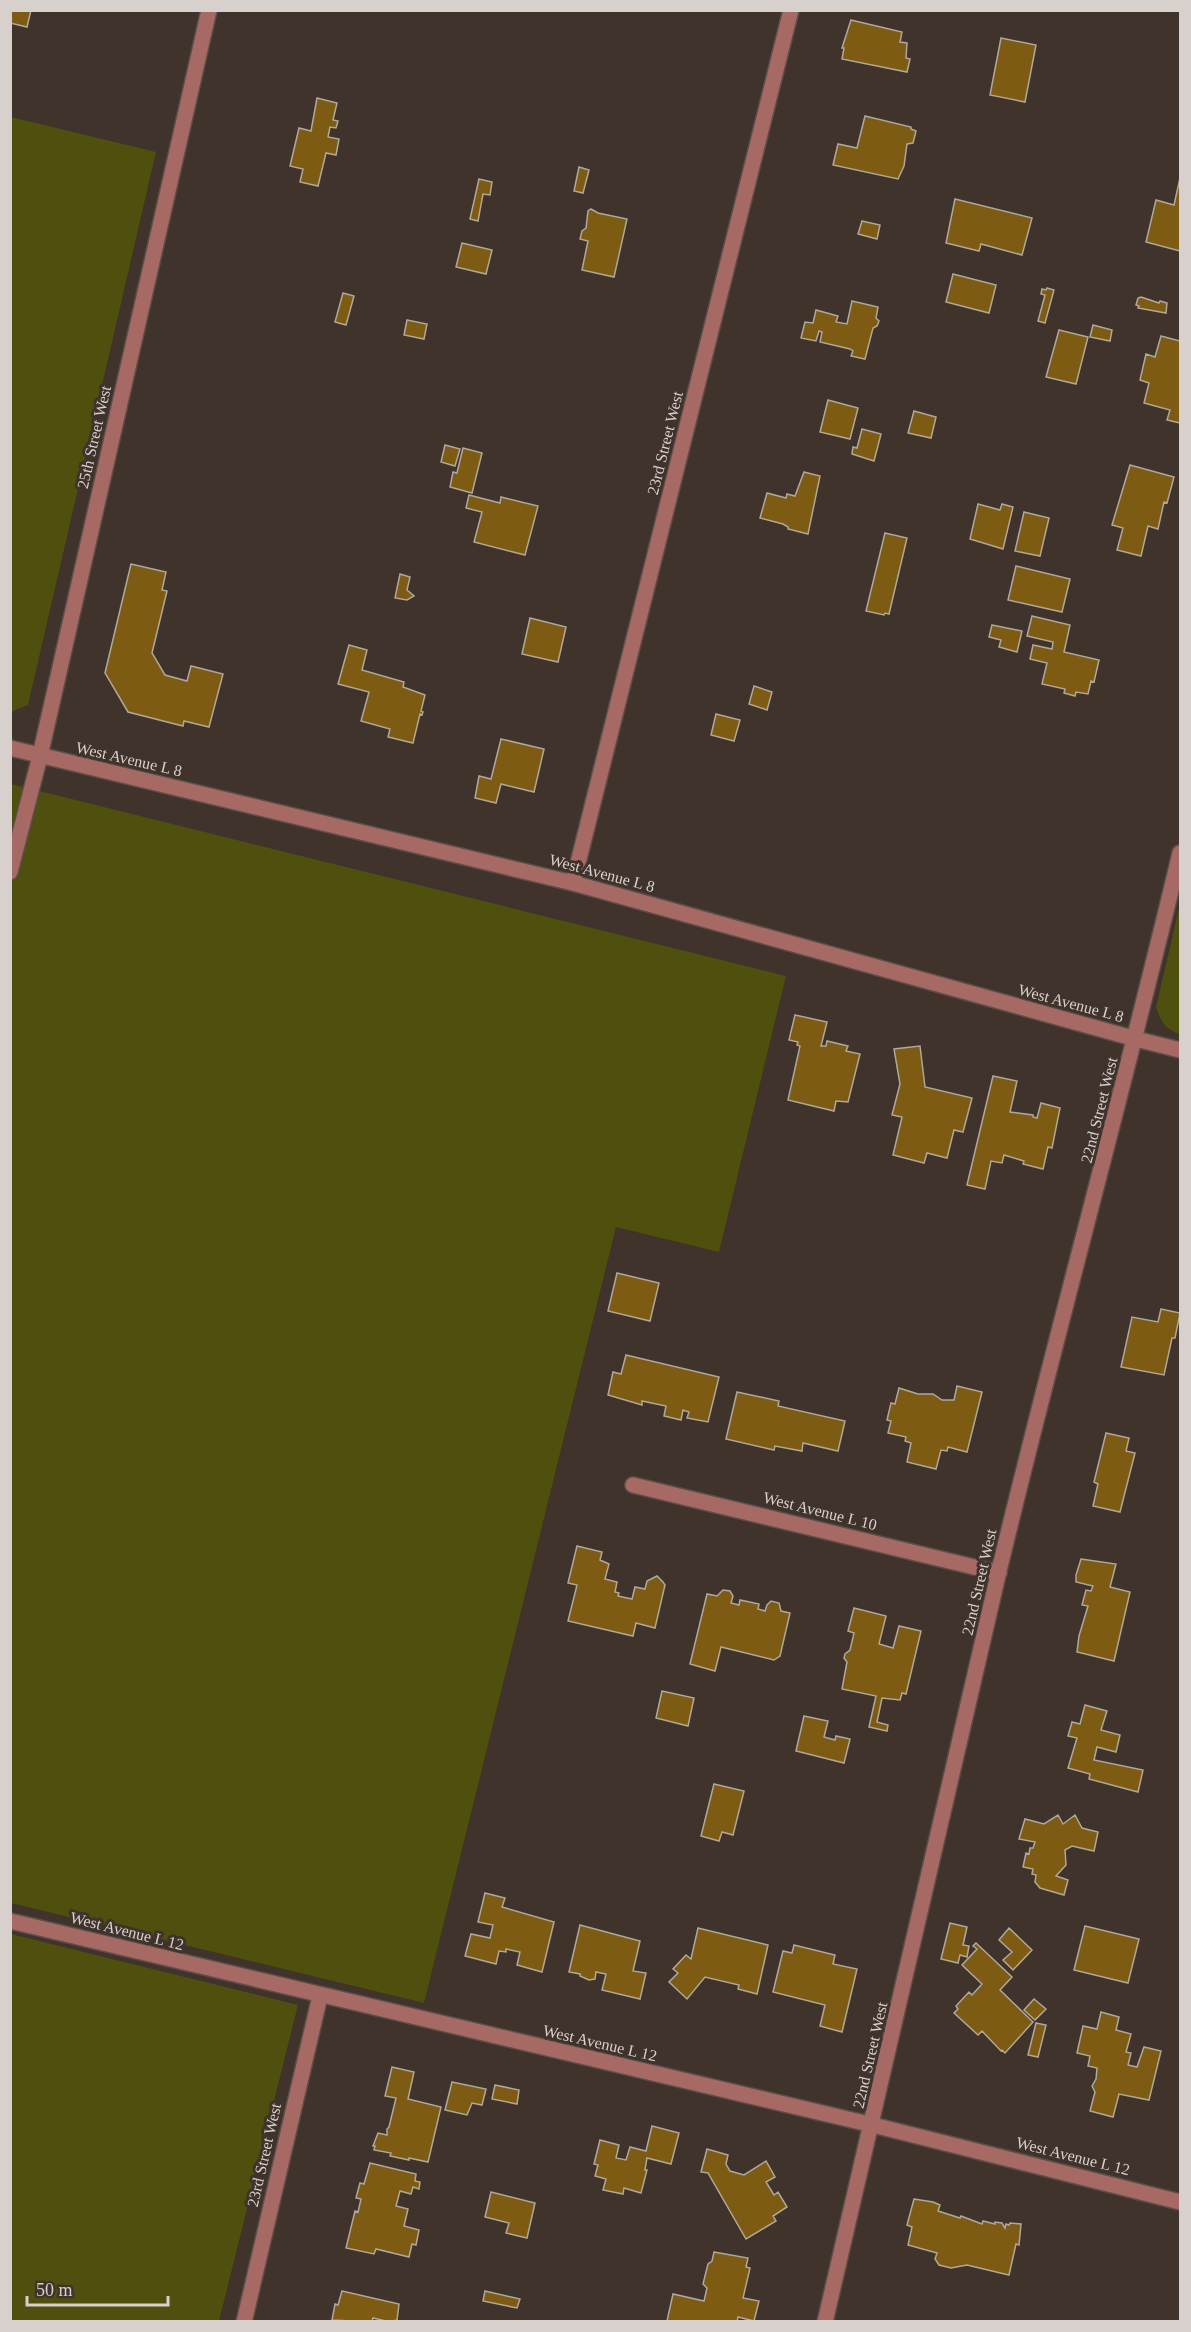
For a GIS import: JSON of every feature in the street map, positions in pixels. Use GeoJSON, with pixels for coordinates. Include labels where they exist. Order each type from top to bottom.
{"type":"FeatureCollection","features":[{"type":"Feature","properties":{"kind":"street","name":"25th Street West"},"geometry":{"type":"LineString","coordinates":[[10,872],[40,756],[209,10]]}},
{"type":"Feature","properties":{"kind":"street","name":"23rd Street West"},"geometry":{"type":"LineString","coordinates":[[573,883],[791,10]]}},
{"type":"Feature","properties":{"kind":"street","name":"West Avenue L 8"},"geometry":{"type":"LineString","coordinates":[[10,748],[573,883],[1180,1050]]}},
{"type":"Feature","properties":{"kind":"street","name":"22nd Street West"},"geometry":{"type":"LineString","coordinates":[[825,2322],[873,2125],[999,1573],[1136,1039],[1180,853]]}},
{"type":"Feature","properties":{"kind":"street","name":"West Avenue L 10"},"geometry":{"type":"LineString","coordinates":[[633,1485],[999,1573]]}},
{"type":"Feature","properties":{"kind":"street","name":"West Avenue L 12"},"geometry":{"type":"LineString","coordinates":[[10,1921],[873,2125],[1180,2202]]}},
{"type":"Feature","properties":{"kind":"street","name":"23rd Street West"},"geometry":{"type":"LineString","coordinates":[[244,2322],[320,1996]]}},
{"type":"Feature","properties":{"kind":"shaded area"},"geometry":{"type":"Polygon","coordinates":[[[11,117],[156,152],[28,705],[11,712],[11,117]]]}},
{"type":"Feature","properties":{"kind":"shaded area"},"geometry":{"type":"Polygon","coordinates":[[[11,784],[786,976],[719,1252],[616,1227],[424,2003],[11,1903],[11,784]]]}},
{"type":"Feature","properties":{"kind":"shaded area"},"geometry":{"type":"Polygon","coordinates":[[[1180,904],[1180,1034],[1164,1024],[1156,1007],[1180,904]]]}},
{"type":"Feature","properties":{"kind":"shaded area"},"geometry":{"type":"Polygon","coordinates":[[[11,1934],[298,2005],[219,2321],[11,2321],[11,1934]]]}},
{"type":"Feature","properties":{"kind":"building"},"geometry":{"type":"Polygon","coordinates":[[[10,10],[31,10],[27,27],[10,23],[10,10]]]}},
{"type":"Feature","properties":{"kind":"building"},"geometry":{"type":"Polygon","coordinates":[[[851,20],[902,32],[900,42],[907,43],[906,58],[910,59],[907,72],[842,59],[844,48],[842,48],[851,20]]]}},
{"type":"Feature","properties":{"kind":"building"},"geometry":{"type":"Polygon","coordinates":[[[1001,38],[1036,45],[1025,102],[990,95],[1001,38]]]}},
{"type":"Feature","properties":{"kind":"building"},"geometry":{"type":"Polygon","coordinates":[[[317,98],[337,103],[333,120],[338,121],[336,128],[330,127],[328,137],[339,139],[336,155],[326,153],[318,186],[300,182],[303,169],[290,166],[299,128],[311,131],[317,98]]]}},
{"type":"Feature","properties":{"kind":"building"},"geometry":{"type":"Polygon","coordinates":[[[865,116],[911,127],[916,131],[913,143],[907,144],[904,166],[898,179],[833,165],[838,144],[857,148],[865,116]]]}},
{"type":"Feature","properties":{"kind":"building"},"geometry":{"type":"Polygon","coordinates":[[[579,167],[589,170],[583,193],[574,191],[579,167]]]}},
{"type":"Feature","properties":{"kind":"building"},"geometry":{"type":"Polygon","coordinates":[[[1180,178],[1180,251],[1146,242],[1156,200],[1174,205],[1180,178]]]}},
{"type":"Feature","properties":{"kind":"building"},"geometry":{"type":"Polygon","coordinates":[[[479,179],[492,182],[490,195],[483,194],[478,221],[470,219],[479,179]]]}},
{"type":"Feature","properties":{"kind":"building"},"geometry":{"type":"Polygon","coordinates":[[[955,199],[1032,218],[1022,255],[981,244],[979,251],[946,243],[955,199]]]}},
{"type":"Feature","properties":{"kind":"building"},"geometry":{"type":"Polygon","coordinates":[[[591,209],[598,213],[627,219],[614,277],[582,270],[588,241],[580,239],[582,231],[586,228],[588,211],[591,209]]]}},
{"type":"Feature","properties":{"kind":"building"},"geometry":{"type":"Polygon","coordinates":[[[862,221],[880,225],[877,239],[858,234],[862,221]]]}},
{"type":"Feature","properties":{"kind":"building"},"geometry":{"type":"Polygon","coordinates":[[[462,243],[492,250],[486,274],[456,267],[462,243]]]}},
{"type":"Feature","properties":{"kind":"building"},"geometry":{"type":"Polygon","coordinates":[[[953,274],[996,285],[989,313],[946,302],[953,274]]]}},
{"type":"Feature","properties":{"kind":"building"},"geometry":{"type":"Polygon","coordinates":[[[1042,289],[1054,290],[1045,323],[1038,321],[1045,295],[1041,294],[1042,289]]]}},
{"type":"Feature","properties":{"kind":"building"},"geometry":{"type":"Polygon","coordinates":[[[343,293],[354,296],[346,325],[335,322],[343,293]]]}},
{"type":"Feature","properties":{"kind":"building"},"geometry":{"type":"Polygon","coordinates":[[[1138,298],[1167,303],[1166,313],[1138,308],[1139,306],[1136,305],[1138,298]]]}},
{"type":"Feature","properties":{"kind":"building"},"geometry":{"type":"Polygon","coordinates":[[[852,301],[878,307],[876,318],[879,321],[873,328],[865,359],[851,356],[853,351],[850,349],[820,342],[822,332],[819,331],[816,341],[801,338],[805,322],[813,323],[816,310],[838,316],[836,322],[847,324],[852,301]]]}},
{"type":"Feature","properties":{"kind":"building"},"geometry":{"type":"Polygon","coordinates":[[[407,320],[427,324],[424,339],[404,335],[407,320]]]}},
{"type":"Feature","properties":{"kind":"building"},"geometry":{"type":"Polygon","coordinates":[[[1093,325],[1112,330],[1110,341],[1090,337],[1093,325]]]}},
{"type":"Feature","properties":{"kind":"building"},"geometry":{"type":"Polygon","coordinates":[[[1059,330],[1088,337],[1076,384],[1046,377],[1059,330]]]}},
{"type":"Feature","properties":{"kind":"building"},"geometry":{"type":"Polygon","coordinates":[[[1161,336],[1180,341],[1180,423],[1167,420],[1170,410],[1144,403],[1149,383],[1140,380],[1146,354],[1155,357],[1161,336]]]}},
{"type":"Feature","properties":{"kind":"building"},"geometry":{"type":"Polygon","coordinates":[[[828,400],[858,408],[850,439],[820,432],[828,400]]]}},
{"type":"Feature","properties":{"kind":"building"},"geometry":{"type":"Polygon","coordinates":[[[914,411],[936,417],[931,438],[908,433],[914,411]]]}},
{"type":"Feature","properties":{"kind":"building"},"geometry":{"type":"Polygon","coordinates":[[[862,429],[881,434],[874,461],[852,454],[853,447],[857,448],[862,429]]]}},
{"type":"Feature","properties":{"kind":"building"},"geometry":{"type":"Polygon","coordinates":[[[445,445],[460,449],[455,466],[441,462],[445,445]]]}},
{"type":"Feature","properties":{"kind":"building"},"geometry":{"type":"Polygon","coordinates":[[[463,448],[482,453],[472,493],[450,487],[453,472],[457,473],[463,448]]]}},
{"type":"Feature","properties":{"kind":"building"},"geometry":{"type":"Polygon","coordinates":[[[1130,465],[1174,477],[1167,503],[1164,502],[1158,529],[1148,526],[1141,556],[1117,550],[1123,528],[1112,525],[1130,465]]]}},
{"type":"Feature","properties":{"kind":"building"},"geometry":{"type":"Polygon","coordinates":[[[804,472],[820,476],[808,534],[760,518],[767,493],[786,498],[787,494],[795,496],[804,472]]]}},
{"type":"Feature","properties":{"kind":"building"},"geometry":{"type":"Polygon","coordinates":[[[469,495],[500,503],[501,497],[538,506],[525,555],[474,542],[482,512],[466,508],[469,495]]]}},
{"type":"Feature","properties":{"kind":"building"},"geometry":{"type":"Polygon","coordinates":[[[978,504],[1000,510],[1002,504],[1013,507],[1003,549],[970,539],[978,504]]]}},
{"type":"Feature","properties":{"kind":"building"},"geometry":{"type":"Polygon","coordinates":[[[1024,512],[1049,518],[1040,556],[1015,551],[1024,512]]]}},
{"type":"Feature","properties":{"kind":"building"},"geometry":{"type":"Polygon","coordinates":[[[885,533],[907,538],[889,614],[884,615],[866,611],[885,533]]]}},
{"type":"Feature","properties":{"kind":"building"},"geometry":{"type":"Polygon","coordinates":[[[131,564],[166,572],[162,590],[167,591],[152,653],[165,675],[187,681],[191,666],[223,674],[209,727],[184,721],[183,726],[128,712],[105,673],[131,564]]]}},
{"type":"Feature","properties":{"kind":"building"},"geometry":{"type":"Polygon","coordinates":[[[1016,566],[1070,579],[1062,612],[1008,600],[1016,566]]]}},
{"type":"Feature","properties":{"kind":"building"},"geometry":{"type":"Polygon","coordinates":[[[400,574],[410,577],[407,590],[414,596],[407,600],[395,598],[400,574]]]}},
{"type":"Feature","properties":{"kind":"building"},"geometry":{"type":"Polygon","coordinates":[[[1032,616],[1070,625],[1064,652],[1099,660],[1094,682],[1091,681],[1088,694],[1076,692],[1075,696],[1064,693],[1065,689],[1042,684],[1047,663],[1030,659],[1033,645],[1052,649],[1053,642],[1027,636],[1032,616]]]}},
{"type":"Feature","properties":{"kind":"building"},"geometry":{"type":"Polygon","coordinates":[[[530,618],[566,627],[558,662],[522,654],[530,618]]]}},
{"type":"Feature","properties":{"kind":"building"},"geometry":{"type":"Polygon","coordinates":[[[992,625],[1022,631],[1017,652],[999,647],[1001,640],[989,637],[992,625]]]}},
{"type":"Feature","properties":{"kind":"building"},"geometry":{"type":"Polygon","coordinates":[[[349,645],[367,650],[362,670],[404,682],[403,687],[425,695],[421,711],[423,712],[422,715],[420,714],[413,743],[388,737],[390,729],[361,721],[369,692],[338,684],[349,645]]]}},
{"type":"Feature","properties":{"kind":"building"},"geometry":{"type":"Polygon","coordinates":[[[754,686],[772,692],[767,710],[749,704],[754,686]]]}},
{"type":"Feature","properties":{"kind":"building"},"geometry":{"type":"Polygon","coordinates":[[[716,714],[740,720],[734,741],[711,735],[716,714]]]}},
{"type":"Feature","properties":{"kind":"building"},"geometry":{"type":"Polygon","coordinates":[[[501,739],[544,749],[534,792],[501,784],[496,803],[475,798],[479,776],[491,779],[501,739]]]}},
{"type":"Feature","properties":{"kind":"building"},"geometry":{"type":"Polygon","coordinates":[[[795,1015],[827,1022],[821,1046],[826,1046],[827,1041],[848,1046],[846,1051],[860,1054],[848,1102],[836,1101],[834,1111],[788,1100],[800,1046],[797,1045],[798,1042],[789,1040],[795,1015]]]}},
{"type":"Feature","properties":{"kind":"building"},"geometry":{"type":"Polygon","coordinates":[[[920,1046],[925,1087],[972,1098],[963,1132],[954,1130],[947,1158],[927,1153],[924,1163],[893,1155],[902,1117],[892,1115],[900,1084],[894,1049],[920,1046]]]}},
{"type":"Feature","properties":{"kind":"building"},"geometry":{"type":"Polygon","coordinates":[[[993,1076],[1017,1081],[1010,1112],[1033,1115],[1037,1118],[1041,1103],[1060,1108],[1052,1148],[1048,1147],[1043,1169],[1023,1164],[1024,1161],[1004,1155],[1002,1163],[991,1161],[985,1189],[967,1185],[993,1076]]]}},
{"type":"Feature","properties":{"kind":"building"},"geometry":{"type":"Polygon","coordinates":[[[617,1273],[659,1283],[650,1321],[608,1311],[617,1273]]]}},
{"type":"Feature","properties":{"kind":"building"},"geometry":{"type":"Polygon","coordinates":[[[1161,1309],[1180,1313],[1164,1375],[1121,1367],[1132,1317],[1158,1322],[1161,1309]]]}},
{"type":"Feature","properties":{"kind":"building"},"geometry":{"type":"Polygon","coordinates":[[[626,1355],[719,1377],[708,1422],[687,1418],[689,1412],[683,1410],[681,1420],[664,1416],[666,1406],[642,1401],[642,1405],[608,1395],[613,1372],[621,1374],[626,1355]]]}},
{"type":"Feature","properties":{"kind":"building"},"geometry":{"type":"Polygon","coordinates":[[[957,1386],[982,1392],[967,1452],[948,1447],[947,1451],[941,1450],[936,1469],[907,1462],[911,1443],[905,1441],[906,1437],[888,1433],[891,1421],[887,1420],[891,1403],[895,1404],[899,1388],[918,1394],[933,1394],[942,1400],[954,1400],[957,1386]]]}},
{"type":"Feature","properties":{"kind":"building"},"geometry":{"type":"Polygon","coordinates":[[[737,1392],[779,1401],[778,1406],[845,1421],[838,1451],[803,1443],[802,1451],[775,1446],[774,1450],[726,1439],[737,1392]]]}},
{"type":"Feature","properties":{"kind":"building"},"geometry":{"type":"Polygon","coordinates":[[[1106,1433],[1129,1438],[1126,1451],[1135,1453],[1120,1512],[1093,1506],[1098,1484],[1094,1482],[1106,1433]]]}},
{"type":"Feature","properties":{"kind":"building"},"geometry":{"type":"Polygon","coordinates":[[[577,1546],[602,1552],[600,1560],[609,1564],[605,1579],[617,1582],[615,1592],[619,1593],[618,1596],[632,1599],[635,1587],[645,1589],[647,1581],[657,1576],[663,1582],[665,1585],[655,1628],[636,1623],[633,1636],[568,1621],[577,1585],[568,1583],[577,1546]]]}},
{"type":"Feature","properties":{"kind":"building"},"geometry":{"type":"Polygon","coordinates":[[[1081,1559],[1116,1564],[1110,1587],[1130,1592],[1114,1661],[1077,1652],[1088,1606],[1082,1605],[1086,1590],[1091,1591],[1093,1586],[1076,1582],[1081,1559]]]}},
{"type":"Feature","properties":{"kind":"building"},"geometry":{"type":"Polygon","coordinates":[[[723,1590],[730,1591],[733,1596],[731,1603],[739,1605],[740,1600],[759,1604],[758,1609],[765,1611],[771,1601],[779,1603],[781,1611],[790,1613],[780,1656],[774,1660],[721,1647],[715,1671],[690,1664],[707,1594],[717,1596],[723,1590]]]}},
{"type":"Feature","properties":{"kind":"building"},"geometry":{"type":"Polygon","coordinates":[[[854,1608],[886,1616],[879,1644],[893,1648],[899,1626],[921,1631],[906,1694],[902,1693],[900,1700],[882,1698],[877,1722],[888,1725],[887,1731],[869,1727],[876,1696],[842,1689],[847,1662],[844,1658],[850,1650],[854,1633],[848,1631],[854,1608]]]}},
{"type":"Feature","properties":{"kind":"building"},"geometry":{"type":"Polygon","coordinates":[[[662,1691],[694,1698],[688,1726],[656,1718],[662,1691]]]}},
{"type":"Feature","properties":{"kind":"building"},"geometry":{"type":"Polygon","coordinates":[[[1085,1705],[1107,1711],[1101,1730],[1120,1735],[1116,1752],[1097,1747],[1094,1760],[1143,1770],[1138,1792],[1089,1779],[1090,1774],[1068,1768],[1077,1738],[1068,1736],[1072,1722],[1080,1724],[1085,1705]]]}},
{"type":"Feature","properties":{"kind":"building"},"geometry":{"type":"Polygon","coordinates":[[[804,1716],[828,1721],[824,1737],[835,1740],[836,1736],[850,1739],[844,1763],[796,1751],[804,1716]]]}},
{"type":"Feature","properties":{"kind":"building"},"geometry":{"type":"Polygon","coordinates":[[[714,1784],[744,1791],[733,1835],[722,1832],[719,1841],[701,1836],[714,1784]]]}},
{"type":"Feature","properties":{"kind":"building"},"geometry":{"type":"Polygon","coordinates":[[[1058,1815],[1063,1824],[1075,1815],[1082,1828],[1098,1832],[1094,1851],[1072,1846],[1065,1850],[1066,1865],[1056,1876],[1068,1880],[1064,1895],[1040,1888],[1035,1882],[1036,1875],[1032,1874],[1033,1869],[1023,1867],[1026,1853],[1029,1854],[1035,1842],[1019,1839],[1025,1819],[1044,1824],[1058,1815]]]}},
{"type":"Feature","properties":{"kind":"building"},"geometry":{"type":"Polygon","coordinates":[[[485,1893],[505,1898],[502,1907],[554,1922],[542,1972],[517,1965],[520,1952],[506,1949],[506,1952],[499,1951],[496,1964],[465,1956],[471,1934],[490,1938],[493,1925],[478,1922],[485,1893]]]}},
{"type":"Feature","properties":{"kind":"building"},"geometry":{"type":"Polygon","coordinates":[[[950,1923],[967,1927],[963,1945],[969,1946],[967,1957],[960,1955],[958,1963],[941,1959],[950,1923]]]}},
{"type":"Feature","properties":{"kind":"building"},"geometry":{"type":"Polygon","coordinates":[[[580,1925],[640,1941],[633,1971],[646,1973],[640,1999],[602,1990],[606,1974],[596,1972],[595,1979],[589,1980],[580,1974],[569,1972],[580,1925]]]}},
{"type":"Feature","properties":{"kind":"building"},"geometry":{"type":"Polygon","coordinates":[[[1085,1926],[1139,1939],[1128,1983],[1074,1970],[1085,1926]]]}},
{"type":"Feature","properties":{"kind":"building"},"geometry":{"type":"Polygon","coordinates":[[[698,1928],[768,1945],[757,1994],[738,1989],[739,1985],[705,1977],[687,1999],[669,1982],[678,1973],[673,1969],[686,1955],[691,1959],[698,1928]]]}},
{"type":"Feature","properties":{"kind":"building"},"geometry":{"type":"Polygon","coordinates":[[[1009,1928],[1032,1950],[1013,1970],[1003,1960],[1012,1952],[999,1940],[1009,1928]]]}},
{"type":"Feature","properties":{"kind":"building"},"geometry":{"type":"Polygon","coordinates":[[[976,1943],[1012,1977],[1000,1990],[1033,2022],[1005,2053],[982,2031],[978,2035],[954,2013],[958,2009],[956,2006],[969,1992],[972,1995],[982,1984],[962,1965],[977,1949],[973,1946],[976,1943]]]}},
{"type":"Feature","properties":{"kind":"building"},"geometry":{"type":"Polygon","coordinates":[[[794,1945],[835,1955],[833,1964],[857,1969],[842,2032],[820,2026],[825,2005],[773,1992],[783,1951],[792,1953],[794,1945]]]}},
{"type":"Feature","properties":{"kind":"building"},"geometry":{"type":"Polygon","coordinates":[[[1034,1999],[1046,2009],[1035,2020],[1024,2010],[1034,1999]]]}},
{"type":"Feature","properties":{"kind":"building"},"geometry":{"type":"Polygon","coordinates":[[[1101,2012],[1119,2017],[1116,2030],[1131,2034],[1126,2052],[1131,2053],[1128,2065],[1137,2067],[1144,2047],[1161,2051],[1149,2100],[1119,2094],[1113,2117],[1090,2111],[1095,2092],[1092,2086],[1096,2079],[1097,2068],[1088,2066],[1090,2056],[1077,2053],[1083,2026],[1097,2029],[1101,2012]]]}},
{"type":"Feature","properties":{"kind":"building"},"geometry":{"type":"Polygon","coordinates":[[[1036,2023],[1046,2025],[1038,2057],[1028,2055],[1036,2023]]]}},
{"type":"Feature","properties":{"kind":"building"},"geometry":{"type":"Polygon","coordinates":[[[392,2067],[414,2072],[408,2099],[441,2107],[428,2162],[390,2156],[391,2153],[374,2150],[375,2146],[373,2146],[378,2133],[387,2135],[396,2098],[385,2096],[392,2067]]]}},
{"type":"Feature","properties":{"kind":"building"},"geometry":{"type":"Polygon","coordinates":[[[452,2082],[486,2089],[482,2105],[472,2103],[467,2115],[445,2110],[452,2082]]]}},
{"type":"Feature","properties":{"kind":"building"},"geometry":{"type":"Polygon","coordinates":[[[495,2085],[519,2090],[517,2104],[492,2099],[495,2085]]]}},
{"type":"Feature","properties":{"kind":"building"},"geometry":{"type":"Polygon","coordinates":[[[652,2126],[679,2133],[671,2164],[647,2158],[645,2170],[647,2170],[641,2193],[624,2188],[623,2194],[603,2190],[606,2179],[595,2176],[598,2165],[594,2164],[600,2140],[619,2145],[616,2158],[626,2160],[630,2147],[646,2151],[652,2126]]]}},
{"type":"Feature","properties":{"kind":"building"},"geometry":{"type":"Polygon","coordinates":[[[707,2149],[728,2155],[726,2164],[730,2171],[744,2175],[766,2161],[775,2177],[766,2182],[774,2195],[778,2192],[787,2207],[773,2216],[776,2221],[746,2239],[708,2173],[701,2172],[707,2149]]]}},
{"type":"Feature","properties":{"kind":"building"},"geometry":{"type":"Polygon","coordinates":[[[370,2163],[416,2174],[415,2181],[420,2182],[419,2189],[413,2187],[411,2194],[400,2191],[396,2206],[408,2209],[404,2226],[419,2230],[416,2245],[412,2244],[409,2257],[376,2249],[374,2254],[346,2248],[355,2211],[358,2212],[361,2199],[356,2198],[360,2183],[364,2184],[370,2163]]]}},
{"type":"Feature","properties":{"kind":"building"},"geometry":{"type":"Polygon","coordinates":[[[491,2192],[535,2203],[527,2238],[506,2233],[509,2223],[485,2217],[491,2192]]]}},
{"type":"Feature","properties":{"kind":"building"},"geometry":{"type":"Polygon","coordinates":[[[914,2199],[933,2202],[940,2205],[938,2211],[982,2224],[983,2221],[1002,2223],[1005,2228],[1006,2224],[1010,2223],[1021,2224],[1019,2245],[1016,2244],[1009,2275],[967,2265],[951,2268],[939,2265],[935,2259],[937,2253],[908,2245],[912,2227],[907,2225],[914,2199]]]}},
{"type":"Feature","properties":{"kind":"building"},"geometry":{"type":"Polygon","coordinates":[[[714,2252],[748,2258],[746,2267],[750,2268],[743,2298],[759,2301],[754,2321],[738,2317],[737,2322],[667,2321],[673,2294],[704,2301],[707,2288],[703,2284],[714,2252]]]}},
{"type":"Feature","properties":{"kind":"building"},"geometry":{"type":"Polygon","coordinates":[[[342,2291],[399,2304],[397,2320],[390,2322],[373,2318],[372,2322],[332,2320],[335,2304],[338,2305],[342,2291]]]}},
{"type":"Feature","properties":{"kind":"building"},"geometry":{"type":"Polygon","coordinates":[[[485,2291],[520,2299],[517,2308],[483,2301],[485,2291]]]}}]}
